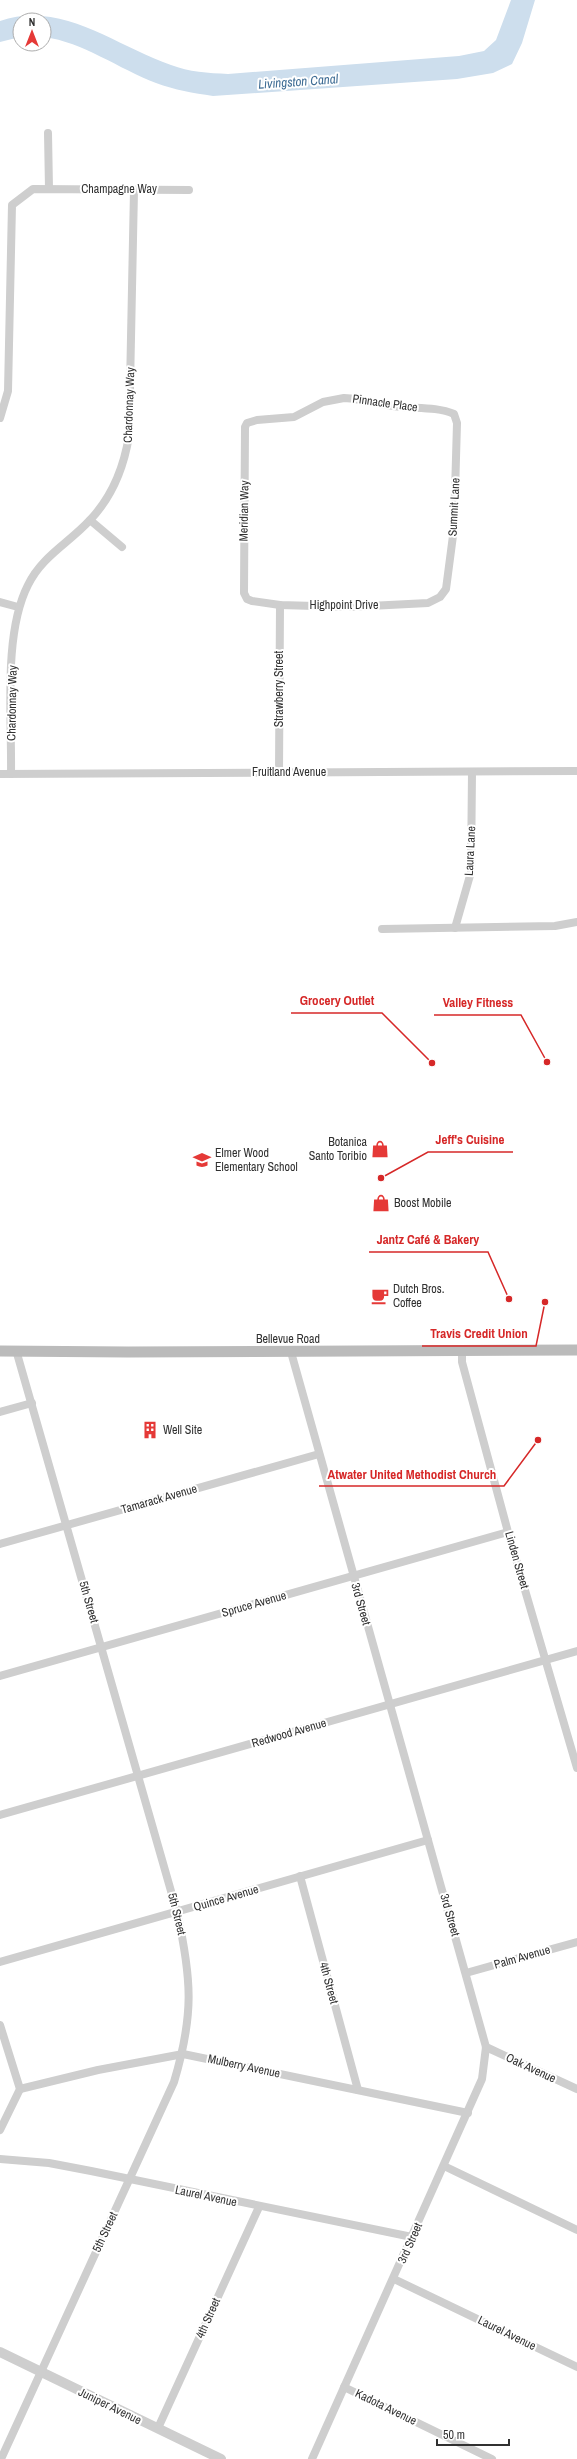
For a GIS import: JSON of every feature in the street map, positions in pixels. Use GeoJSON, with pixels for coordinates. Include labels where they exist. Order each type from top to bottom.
{"type":"FeatureCollection","features":[{"type":"Feature","properties":{"kind":"main road","name":"Bellevue Road"},"geometry":{"type":"LineString","coordinates":[[0,1350],[291,1352],[577,1350]]}},
{"type":"Feature","properties":{"kind":"street"},"geometry":{"type":"LineString","coordinates":[[48,133],[49,188]]}},
{"type":"Feature","properties":{"kind":"street","name":"Champagne Way"},"geometry":{"type":"LineString","coordinates":[[0,418],[8,391],[12,205],[33,189],[189,190]]}},
{"type":"Feature","properties":{"kind":"street","name":"Chardonnay Way"},"geometry":{"type":"LineString","coordinates":[[11,774],[12,637],[18,607],[28,584],[43,560],[90,520],[112,490],[126,454],[129,436],[134,190]]}},
{"type":"Feature","properties":{"kind":"street","name":"Pinnacle Place"},"geometry":{"type":"LineString","coordinates":[[247,424],[258,420],[294,417],[323,402],[344,398],[367,400],[393,406],[445,410],[454,414]]}},
{"type":"Feature","properties":{"kind":"street","name":"Summit Lane"},"geometry":{"type":"LineString","coordinates":[[440,597],[446,589],[454,528],[457,423],[454,414]]}},
{"type":"Feature","properties":{"kind":"street","name":"Meridian Way"},"geometry":{"type":"LineString","coordinates":[[247,424],[245,427],[244,520],[244,593],[247,599]]}},
{"type":"Feature","properties":{"kind":"street"},"geometry":{"type":"LineString","coordinates":[[90,520],[122,547]]}},
{"type":"Feature","properties":{"kind":"street","name":"Highpoint Drive"},"geometry":{"type":"LineString","coordinates":[[247,599],[280,605],[350,607],[428,604],[440,597]]}},
{"type":"Feature","properties":{"kind":"street"},"geometry":{"type":"LineString","coordinates":[[0,602],[18,607]]}},
{"type":"Feature","properties":{"kind":"street","name":"Strawberry Street"},"geometry":{"type":"LineString","coordinates":[[279,772],[280,605]]}},
{"type":"Feature","properties":{"kind":"street","name":"Fruitland Avenue"},"geometry":{"type":"LineString","coordinates":[[0,774],[577,771]]}},
{"type":"Feature","properties":{"kind":"street","name":"Laura Lane"},"geometry":{"type":"LineString","coordinates":[[455,928],[470,872],[472,772]]}},
{"type":"Feature","properties":{"kind":"street"},"geometry":{"type":"LineString","coordinates":[[382,929],[561,926],[577,922]]}},
{"type":"Feature","properties":{"kind":"street","name":"5th Street"},"geometry":{"type":"LineString","coordinates":[[1,2459],[174,2082],[183,2054],[190,1996],[187,1959],[177,1912],[16,1350]]}},
{"type":"Feature","properties":{"kind":"street","name":"Linden Street"},"geometry":{"type":"LineString","coordinates":[[462,1351],[462,1362],[508,1532],[577,1768]]}},
{"type":"Feature","properties":{"kind":"street","name":"3rd Street"},"geometry":{"type":"LineString","coordinates":[[291,1352],[486,2047],[482,2079],[394,2279],[312,2459]]}},
{"type":"Feature","properties":{"kind":"street"},"geometry":{"type":"LineString","coordinates":[[0,1412],[32,1403]]}},
{"type":"Feature","properties":{"kind":"street","name":"Tamarack Avenue"},"geometry":{"type":"LineString","coordinates":[[0,1544],[319,1454]]}},
{"type":"Feature","properties":{"kind":"street","name":"Spruce Avenue"},"geometry":{"type":"LineString","coordinates":[[0,1676],[508,1532]]}},
{"type":"Feature","properties":{"kind":"street","name":"Redwood Avenue"},"geometry":{"type":"LineString","coordinates":[[0,1815],[139,1777],[577,1651]]}},
{"type":"Feature","properties":{"kind":"street","name":"Quince Avenue"},"geometry":{"type":"LineString","coordinates":[[0,1962],[428,1840]]}},
{"type":"Feature","properties":{"kind":"street","name":"4th Street"},"geometry":{"type":"LineString","coordinates":[[300,1876],[358,2090]]}},
{"type":"Feature","properties":{"kind":"street","name":"Palm Avenue"},"geometry":{"type":"LineString","coordinates":[[466,1973],[577,1942]]}},
{"type":"Feature","properties":{"kind":"street"},"geometry":{"type":"LineString","coordinates":[[0,2025],[20,2089],[0,2130]]}},
{"type":"Feature","properties":{"kind":"street","name":"Oak Avenue"},"geometry":{"type":"LineString","coordinates":[[486,2047],[577,2089]]}},
{"type":"Feature","properties":{"kind":"street","name":"Mulberry Avenue"},"geometry":{"type":"LineString","coordinates":[[20,2089],[98,2070],[183,2054],[468,2112]]}},
{"type":"Feature","properties":{"kind":"street","name":"Laurel Avenue"},"geometry":{"type":"LineString","coordinates":[[0,2159],[49,2163],[412,2237]]}},
{"type":"Feature","properties":{"kind":"street"},"geometry":{"type":"LineString","coordinates":[[444,2166],[577,2230]]}},
{"type":"Feature","properties":{"kind":"street","name":"4th Street"},"geometry":{"type":"LineString","coordinates":[[158,2428],[259,2207]]}},
{"type":"Feature","properties":{"kind":"street","name":"Laurel Avenue"},"geometry":{"type":"LineString","coordinates":[[394,2279],[577,2367]]}},
{"type":"Feature","properties":{"kind":"street","name":"Juniper Avenue"},"geometry":{"type":"LineString","coordinates":[[0,2352],[221,2459]]}},
{"type":"Feature","properties":{"kind":"street","name":"Kadota Avenue"},"geometry":{"type":"LineString","coordinates":[[344,2387],[492,2459]]}},
{"type":"Feature","properties":{"kind":"water","name":"Livingston Canal"},"geometry":{"type":"Polygon","coordinates":[[[511,0],[535,0],[522,43],[512,64],[493,73],[457,79],[213,96],[170,88],[142,77],[73,44],[52,39],[52,18],[88,28],[150,57],[171,65],[206,73],[228,74],[459,56],[484,51],[496,40],[511,0]]]}},
{"type":"Feature","properties":{"kind":"water"},"geometry":{"type":"Polygon","coordinates":[[[12,18],[12,39],[0,42],[0,21],[12,18]]]}},
{"type":"Feature","properties":{"kind":"place","name":"Valley Fitness"},"geometry":{"type":"Point","coordinates":[547,1062]}},
{"type":"Feature","properties":{"kind":"place","name":"Grocery Outlet"},"geometry":{"type":"Point","coordinates":[432,1063]}},
{"type":"Feature","properties":{"kind":"place","name":"Botanica Santo Toribio"},"geometry":{"type":"Point","coordinates":[380,1149]}},
{"type":"Feature","properties":{"kind":"place","name":"Elmer Wood Elementary School"},"geometry":{"type":"Point","coordinates":[202,1160]}},
{"type":"Feature","properties":{"kind":"place","name":"Jeff's Cuisine"},"geometry":{"type":"Point","coordinates":[381,1178]}},
{"type":"Feature","properties":{"kind":"place","name":"Boost Mobile"},"geometry":{"type":"Point","coordinates":[381,1203]}},
{"type":"Feature","properties":{"kind":"place","name":"Dutch Bros. Coffee"},"geometry":{"type":"Point","coordinates":[380,1296]}},
{"type":"Feature","properties":{"kind":"place","name":"Jantz Café & Bakery"},"geometry":{"type":"Point","coordinates":[509,1299]}},
{"type":"Feature","properties":{"kind":"place","name":"Travis Credit Union"},"geometry":{"type":"Point","coordinates":[545,1302]}},
{"type":"Feature","properties":{"kind":"place","name":"Well Site"},"geometry":{"type":"Point","coordinates":[150,1430]}},
{"type":"Feature","properties":{"kind":"place","name":"Atwater United Methodist Church"},"geometry":{"type":"Point","coordinates":[538,1440]}}]}
